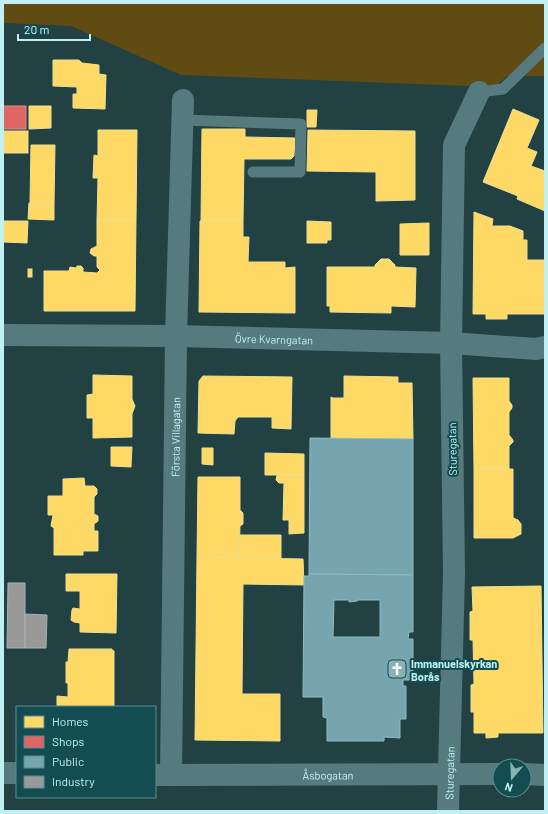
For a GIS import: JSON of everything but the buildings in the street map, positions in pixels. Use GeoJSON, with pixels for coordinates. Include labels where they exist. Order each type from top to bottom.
{"type":"FeatureCollection","features":[{"type":"Feature","properties":{"kind":"street","name":"Sturegatan"},"geometry":{"type":"LineString","coordinates":[[448,811],[454,573],[451,343],[454,145],[479,92]]}},
{"type":"Feature","properties":{"kind":"street","name":"Första Villagatan"},"geometry":{"type":"LineString","coordinates":[[163,775],[183,110]]}},
{"type":"Feature","properties":{"kind":"street","name":"Övre Kvarngatan"},"geometry":{"type":"LineString","coordinates":[[3,335],[176,336],[451,343],[536,349],[545,347]]}},
{"type":"Feature","properties":{"kind":"street"},"geometry":{"type":"LineString","coordinates":[[3,773],[16,773]]}},
{"type":"Feature","properties":{"kind":"street","name":"Åsbogatan"},"geometry":{"type":"LineString","coordinates":[[163,775],[492,774]]}},
{"type":"Feature","properties":{"kind":"street"},"geometry":{"type":"LineString","coordinates":[[532,774],[545,775]]}},
{"type":"Feature","properties":{"kind":"lane"},"geometry":{"type":"LineString","coordinates":[[479,92],[503,89],[545,48]]}},
{"type":"Feature","properties":{"kind":"lane"},"geometry":{"type":"LineString","coordinates":[[183,110],[301,124],[300,172],[253,172]]}},
{"type":"Feature","properties":{"kind":"shaded area"},"geometry":{"type":"Polygon","coordinates":[[[3,3],[545,3],[545,76],[507,76],[495,87],[181,75],[71,26],[3,23],[3,3]]]}},
{"type":"Feature","properties":{"kind":"place","name":"Immanuelskyrkan Borås"},"geometry":{"type":"Point","coordinates":[397,669]}}]}
